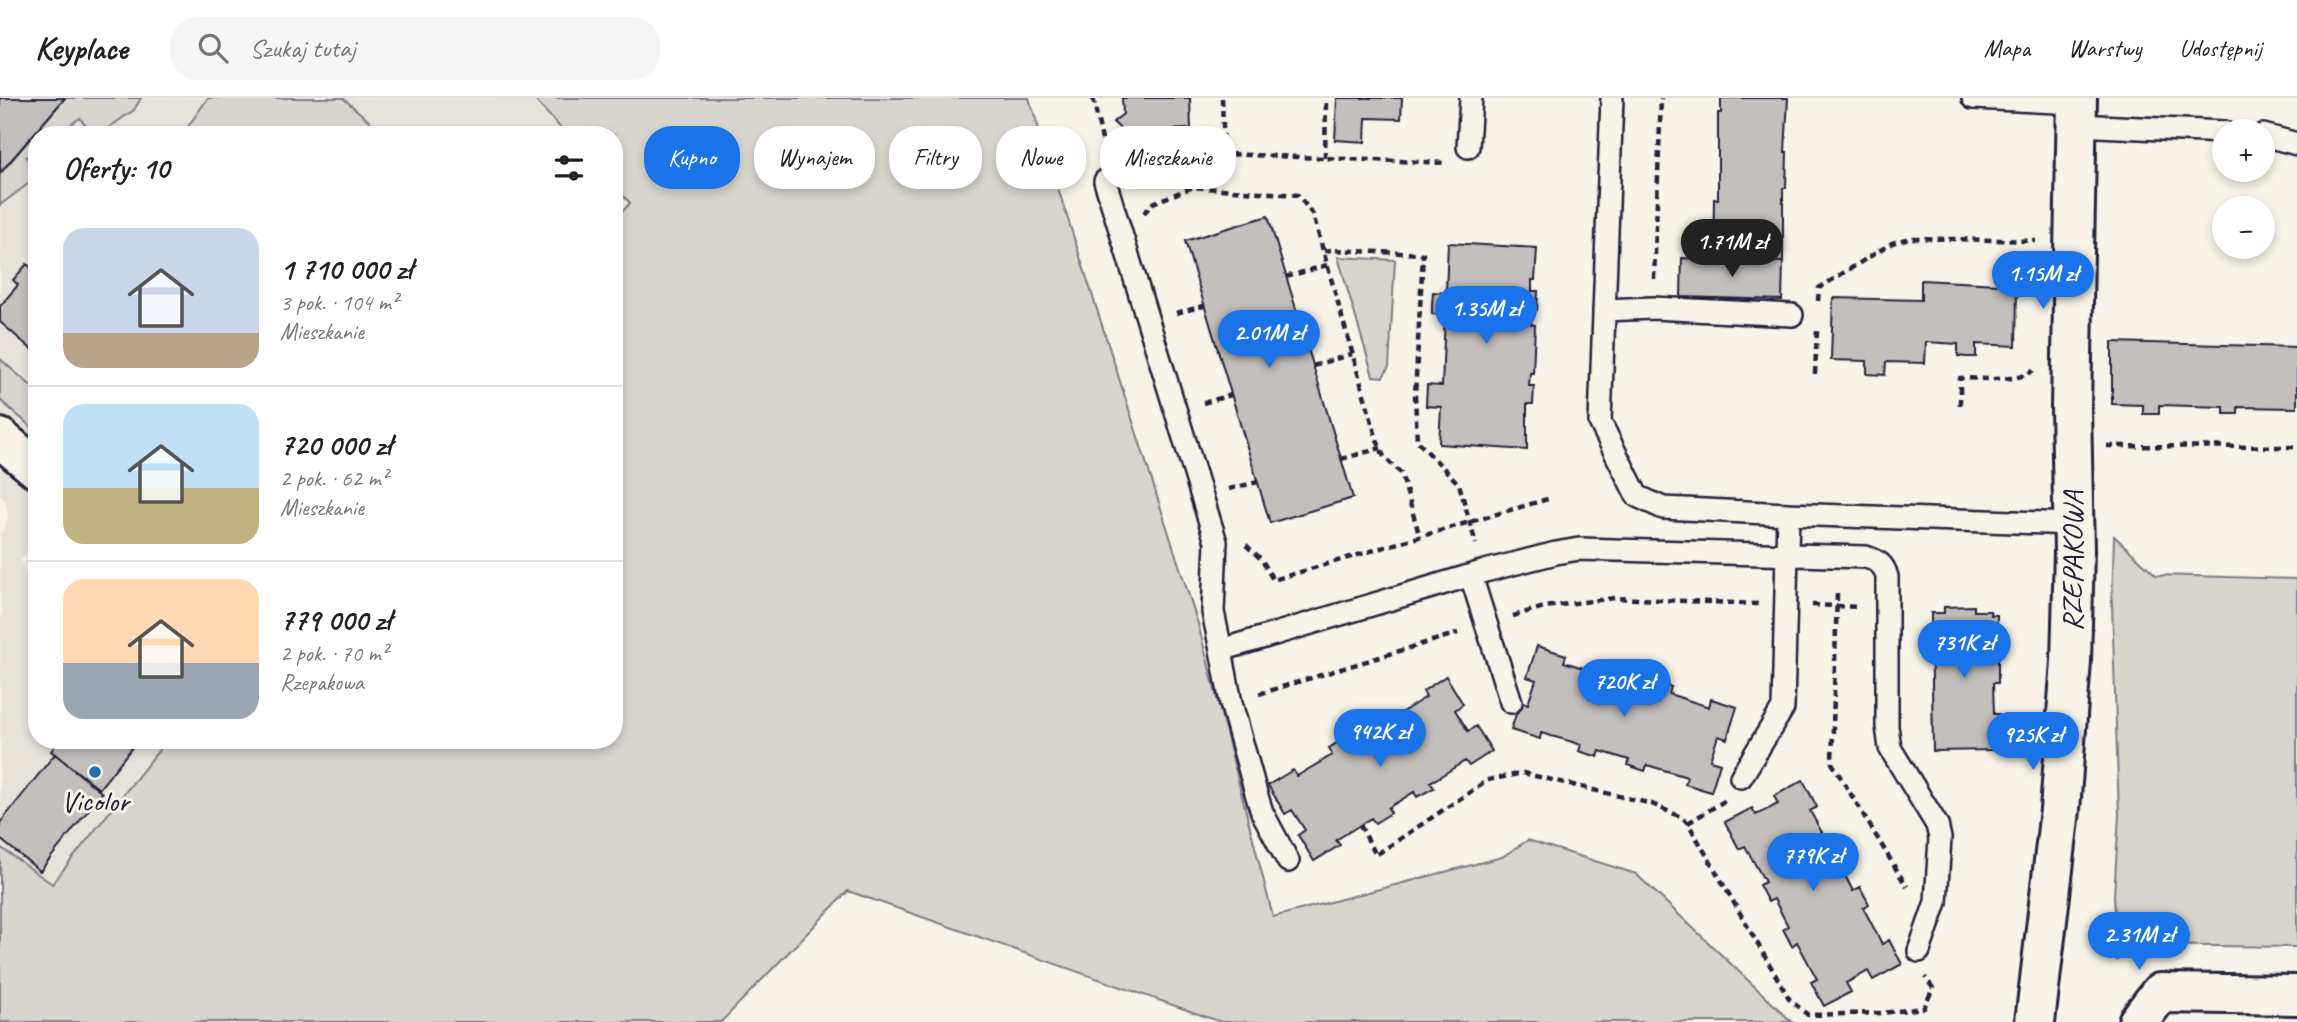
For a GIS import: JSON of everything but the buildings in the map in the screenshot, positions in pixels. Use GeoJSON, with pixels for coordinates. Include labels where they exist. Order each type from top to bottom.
{"type":"FeatureCollection","features":[{"type":"Feature","properties":{"kind":"street","name":"RZEPAKOWA"},"geometry":{"type":"LineString","coordinates":[[2035,1022],[2061,796],[2071,661],[2077,109]]}},
{"type":"Feature","properties":{"kind":"street"},"geometry":{"type":"LineString","coordinates":[[0,438],[28,461]]}},
{"type":"Feature","properties":{"kind":"street"},"geometry":{"type":"LineString","coordinates":[[2138,1022],[2160,993],[2297,995]]}},
{"type":"Feature","properties":{"kind":"lane"},"geometry":{"type":"LineString","coordinates":[[1468,147],[1471,98]]}},
{"type":"Feature","properties":{"kind":"lane"},"geometry":{"type":"LineString","coordinates":[[1612,98],[1600,422],[1637,496],[1663,508],[2073,524]]}},
{"type":"Feature","properties":{"kind":"lane"},"geometry":{"type":"LineString","coordinates":[[1973,98],[2077,109],[2212,130]]}},
{"type":"Feature","properties":{"kind":"lane"},"geometry":{"type":"LineString","coordinates":[[2275,139],[2297,145]]}},
{"type":"Feature","properties":{"kind":"lane"},"geometry":{"type":"LineString","coordinates":[[1107,189],[1216,542],[1213,612],[1231,703],[1262,812],[1288,861]]}},
{"type":"Feature","properties":{"kind":"lane"},"geometry":{"type":"LineString","coordinates":[[1604,310],[1653,308],[1792,315]]}},
{"type":"Feature","properties":{"kind":"lane"},"geometry":{"type":"LineString","coordinates":[[1741,777],[1783,708],[1788,513]]}},
{"type":"Feature","properties":{"kind":"lane"},"geometry":{"type":"LineString","coordinates":[[1221,650],[1556,552],[1580,549],[1866,556],[1879,562],[1887,577],[1890,748],[1937,825],[1940,838],[1936,902],[1919,951]]}},
{"type":"Feature","properties":{"kind":"lane"},"geometry":{"type":"LineString","coordinates":[[1478,574],[1487,624],[1511,702]]}},
{"type":"Feature","properties":{"kind":"path"},"geometry":{"type":"LineString","coordinates":[[1093,98],[1100,130]]}},
{"type":"Feature","properties":{"kind":"path"},"geometry":{"type":"LineString","coordinates":[[1222,98],[1223,126]]}},
{"type":"Feature","properties":{"kind":"path"},"geometry":{"type":"LineString","coordinates":[[1325,158],[1326,98]]}},
{"type":"Feature","properties":{"kind":"path"},"geometry":{"type":"LineString","coordinates":[[1653,308],[1661,98]]}},
{"type":"Feature","properties":{"kind":"path"},"geometry":{"type":"LineString","coordinates":[[1236,154],[1467,163],[1468,147]]}},
{"type":"Feature","properties":{"kind":"path"},"geometry":{"type":"LineString","coordinates":[[1140,217],[1153,203],[1193,187],[1298,195],[1313,215],[1381,448],[1384,457],[1401,473],[1420,537]]}},
{"type":"Feature","properties":{"kind":"path"},"geometry":{"type":"LineString","coordinates":[[1818,313],[1819,288],[1892,243],[1909,237],[2040,242],[2055,225],[2075,223]]}},
{"type":"Feature","properties":{"kind":"path"},"geometry":{"type":"LineString","coordinates":[[1324,251],[1423,254],[1415,395],[1416,442],[1459,484],[1478,574]]}},
{"type":"Feature","properties":{"kind":"path"},"geometry":{"type":"LineString","coordinates":[[1286,277],[1327,265]]}},
{"type":"Feature","properties":{"kind":"path"},"geometry":{"type":"LineString","coordinates":[[1165,316],[1204,306]]}},
{"type":"Feature","properties":{"kind":"path"},"geometry":{"type":"LineString","coordinates":[[1815,374],[1817,325]]}},
{"type":"Feature","properties":{"kind":"path"},"geometry":{"type":"LineString","coordinates":[[1313,366],[1352,354]]}},
{"type":"Feature","properties":{"kind":"path"},"geometry":{"type":"LineString","coordinates":[[1960,405],[1960,378],[2017,378],[2030,374],[2038,363]]}},
{"type":"Feature","properties":{"kind":"path"},"geometry":{"type":"LineString","coordinates":[[1192,406],[1231,395]]}},
{"type":"Feature","properties":{"kind":"path"},"geometry":{"type":"LineString","coordinates":[[2072,446],[2297,447]]}},
{"type":"Feature","properties":{"kind":"path"},"geometry":{"type":"LineString","coordinates":[[1341,459],[1381,448]]}},
{"type":"Feature","properties":{"kind":"path"},"geometry":{"type":"LineString","coordinates":[[1217,492],[1258,482]]}},
{"type":"Feature","properties":{"kind":"path"},"geometry":{"type":"LineString","coordinates":[[1241,541],[1262,560],[1273,580],[1551,498]]}},
{"type":"Feature","properties":{"kind":"path"},"geometry":{"type":"LineString","coordinates":[[1837,594],[1832,763],[1909,890],[1915,898],[1936,902]]}},
{"type":"Feature","properties":{"kind":"path"},"geometry":{"type":"LineString","coordinates":[[1231,703],[1544,607],[1615,598],[1888,608]]}},
{"type":"Feature","properties":{"kind":"path"},"geometry":{"type":"LineString","coordinates":[[1360,825],[1376,855],[1488,780],[1523,774],[1652,804],[1684,818],[1688,823],[1790,1000],[1808,1015],[1881,1013],[1924,1008],[1933,988],[1916,961],[1919,951]]}},
{"type":"Feature","properties":{"kind":"path"},"geometry":{"type":"LineString","coordinates":[[1688,823],[1728,799],[1741,777]]}},
{"type":"Feature","properties":{"kind":"shaded area"},"geometry":{"type":"Polygon","coordinates":[[[0,98],[208,98],[188,126],[28,126],[28,551],[20,560],[28,579],[28,749],[160,749],[52,885],[0,847],[0,615],[3,611],[0,608],[0,535],[8,515],[7,504],[0,494],[0,98]]]}},
{"type":"Feature","properties":{"kind":"shaded area"},"geometry":{"type":"Polygon","coordinates":[[[65,98],[141,98],[134,110],[111,126],[86,126],[80,118],[69,126],[41,126],[65,98]]]}},
{"type":"Feature","properties":{"kind":"shaded area"},"geometry":{"type":"Polygon","coordinates":[[[208,98],[343,98],[375,126],[188,126],[208,98]]]}},
{"type":"Feature","properties":{"kind":"shaded area"},"geometry":{"type":"Polygon","coordinates":[[[343,98],[533,98],[559,126],[375,126],[343,98]]]}},
{"type":"Feature","properties":{"kind":"shaded area"},"geometry":{"type":"Polygon","coordinates":[[[533,98],[1029,98],[1038,126],[996,126],[996,189],[1058,189],[1198,624],[1273,917],[1502,857],[1528,840],[1636,874],[1792,1022],[1221,1022],[848,891],[721,1022],[0,1022],[0,847],[52,884],[160,749],[623,749],[623,211],[630,203],[623,196],[623,126],[559,126],[533,98]]]}},
{"type":"Feature","properties":{"kind":"shaded area"},"geometry":{"type":"Polygon","coordinates":[[[28,141],[28,184],[0,205],[0,174],[28,141]]]}},
{"type":"Feature","properties":{"kind":"shaded area"},"geometry":{"type":"Polygon","coordinates":[[[1338,257],[1395,260],[1389,367],[1383,377],[1373,376],[1338,257]]]}},
{"type":"Feature","properties":{"kind":"shaded area"},"geometry":{"type":"Polygon","coordinates":[[[0,359],[28,383],[28,424],[0,400],[0,359]]]}},
{"type":"Feature","properties":{"kind":"shaded area"},"geometry":{"type":"Polygon","coordinates":[[[2114,536],[2156,575],[2297,579],[2297,947],[2135,945],[2117,960],[2114,895],[2119,815],[2112,603],[2114,536]]]}},
{"type":"Feature","properties":{"kind":"place","name":"Vicolor"},"geometry":{"type":"Point","coordinates":[95,772]}}]}
